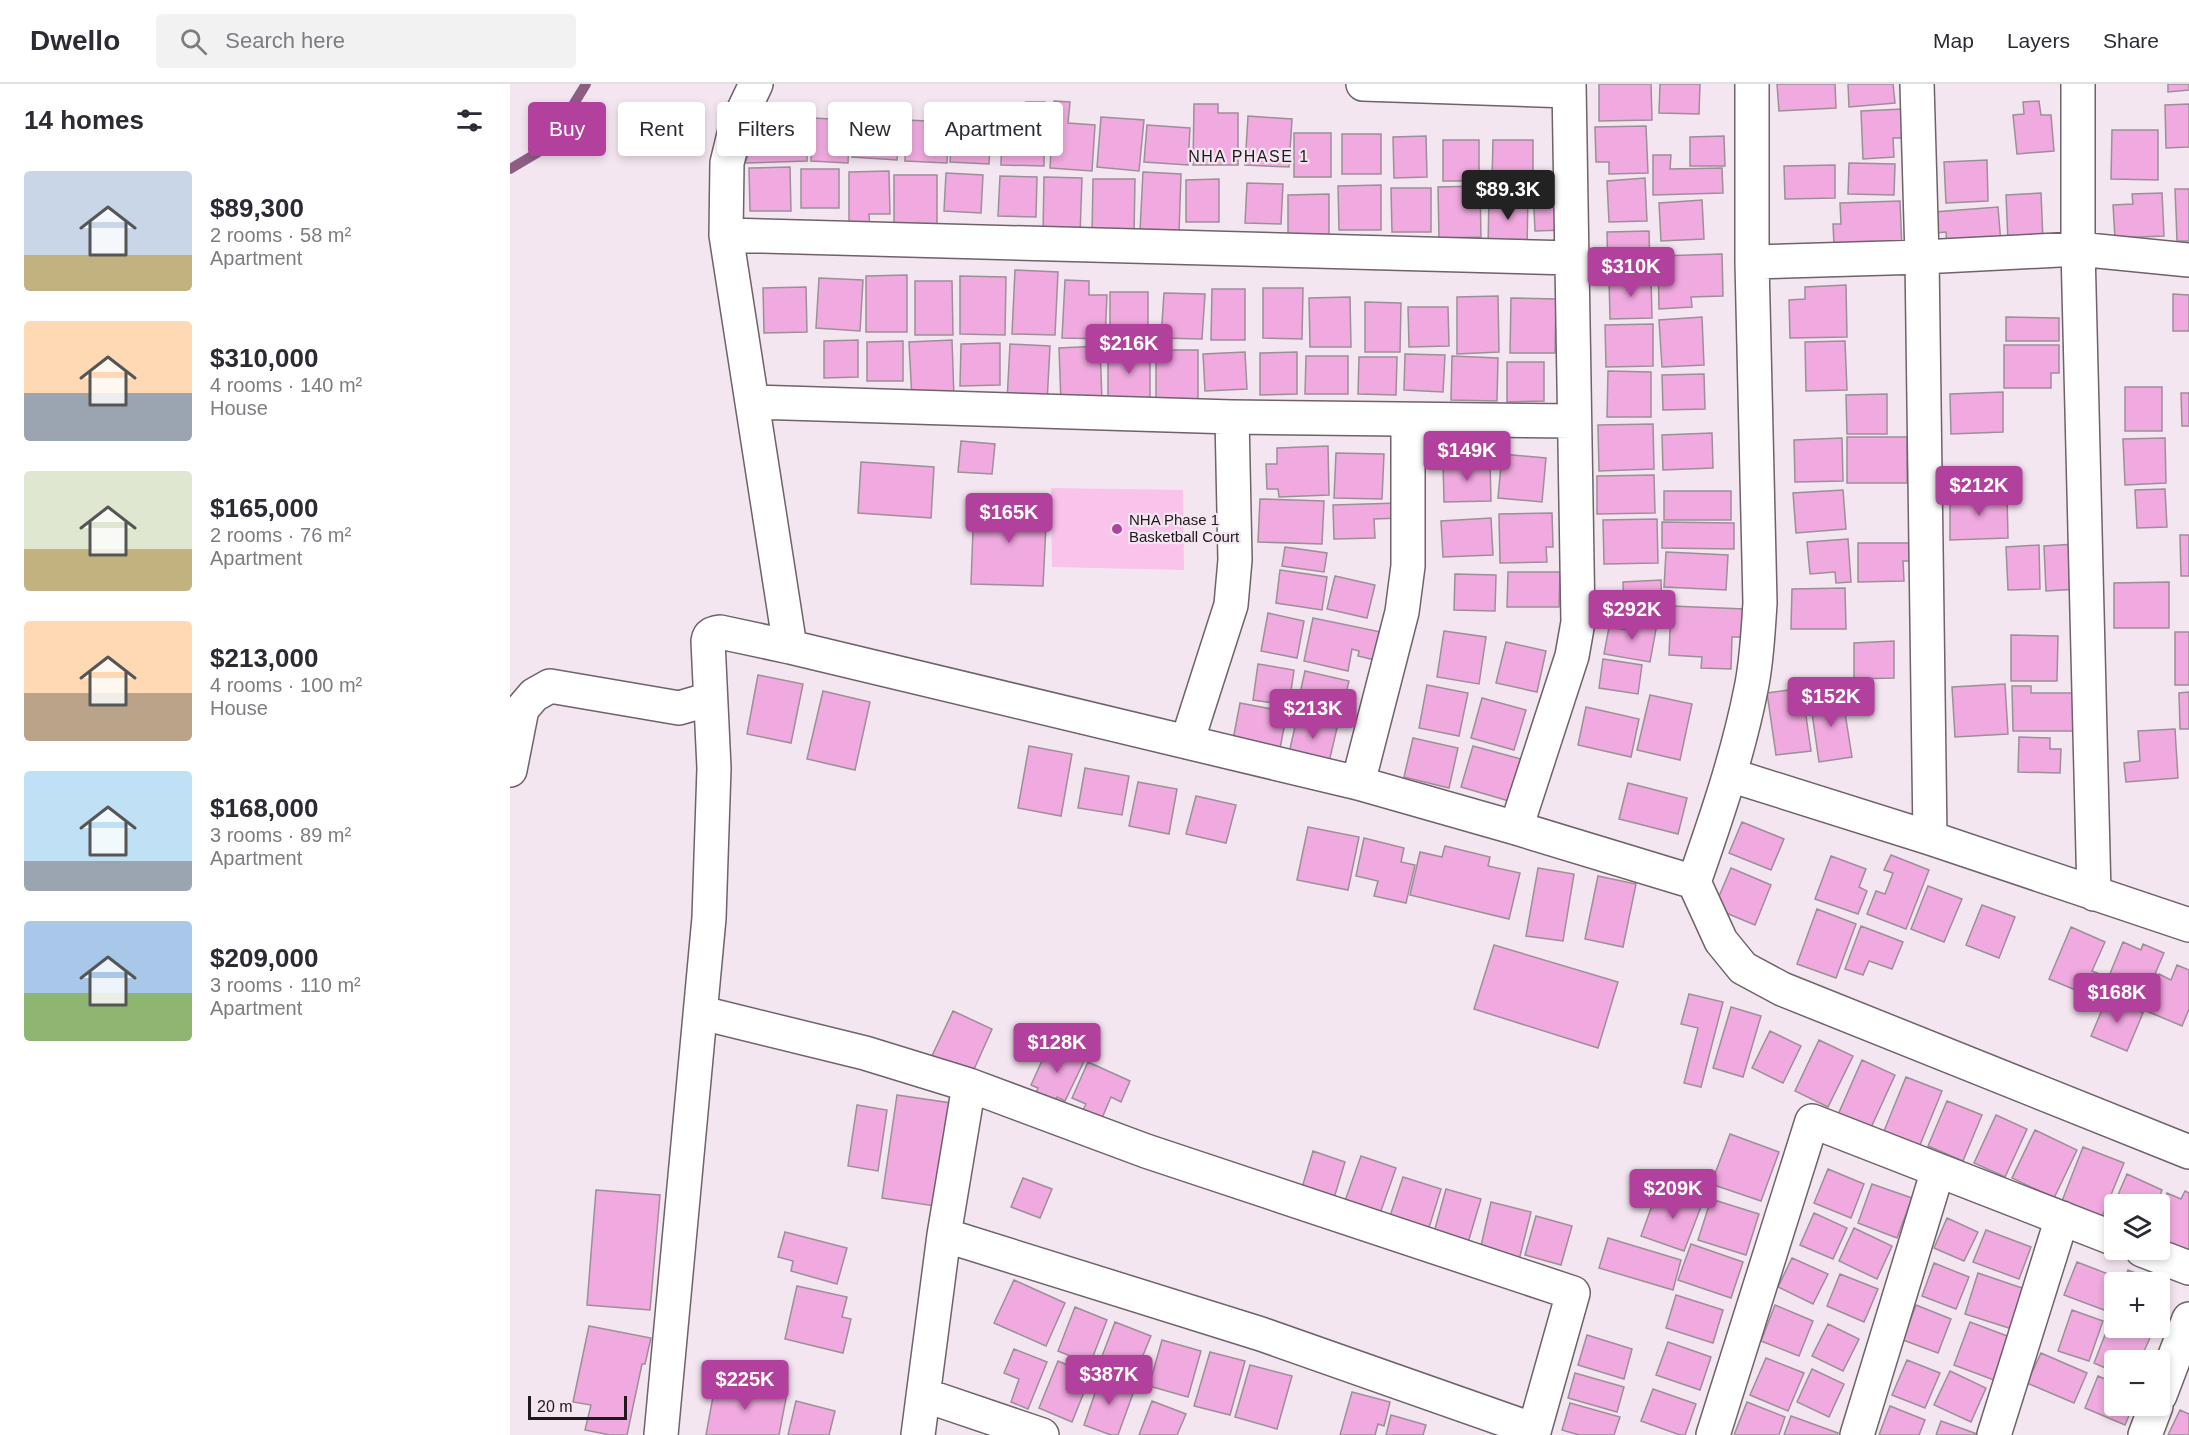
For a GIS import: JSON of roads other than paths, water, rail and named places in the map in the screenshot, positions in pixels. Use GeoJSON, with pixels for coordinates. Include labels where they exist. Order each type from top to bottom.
{"type":"FeatureCollection","features":[{"type":"Feature","properties":{"kind":"street"},"geometry":{"type":"LineString","coordinates":[[756,84],[736,126],[726,163],[726,235],[790,647]]}},
{"type":"Feature","properties":{"kind":"street"},"geometry":{"type":"LineString","coordinates":[[1363,84],[1569,87],[1578,622],[1572,656],[1516,828]]}},
{"type":"Feature","properties":{"kind":"street"},"geometry":{"type":"LineString","coordinates":[[1752,84],[1752,262],[1760,603],[1752,689],[1730,775],[1694,882],[1721,941],[1743,968],[1793,993],[2189,1152]]}},
{"type":"Feature","properties":{"kind":"street"},"geometry":{"type":"LineString","coordinates":[[1917,84],[1922,257],[1929,838]]}},
{"type":"Feature","properties":{"kind":"street"},"geometry":{"type":"LineString","coordinates":[[2078,84],[2078,249],[2094,894]]}},
{"type":"Feature","properties":{"kind":"street"},"geometry":{"type":"LineString","coordinates":[[726,235],[1573,258]]}},
{"type":"Feature","properties":{"kind":"street"},"geometry":{"type":"LineString","coordinates":[[1752,262],[2078,249],[2189,261]]}},
{"type":"Feature","properties":{"kind":"street"},"geometry":{"type":"LineString","coordinates":[[752,402],[1232,417],[1574,422]]}},
{"type":"Feature","properties":{"kind":"street"},"geometry":{"type":"LineString","coordinates":[[1187,742],[1231,605],[1235,560],[1232,417]]}},
{"type":"Feature","properties":{"kind":"street"},"geometry":{"type":"LineString","coordinates":[[1358,783],[1402,612],[1408,566],[1408,420]]}},
{"type":"Feature","properties":{"kind":"street"},"geometry":{"type":"LineString","coordinates":[[661,1435],[702,1013],[709,918],[714,768],[708,641],[709,636],[713,633],[720,632],[790,647],[1358,783],[1694,882]]}},
{"type":"Feature","properties":{"kind":"street"},"geometry":{"type":"LineString","coordinates":[[510,770],[522,709],[534,696],[550,686],[679,708],[710,699]]}},
{"type":"Feature","properties":{"kind":"street"},"geometry":{"type":"LineString","coordinates":[[1730,775],[1929,838],[2189,925]]}},
{"type":"Feature","properties":{"kind":"street"},"geometry":{"type":"LineString","coordinates":[[702,1013],[865,1053],[969,1085],[1157,1155],[1573,1293],[1534,1433],[1261,1334],[944,1235]]}},
{"type":"Feature","properties":{"kind":"street"},"geometry":{"type":"LineString","coordinates":[[918,1435],[944,1235],[969,1085]]}},
{"type":"Feature","properties":{"kind":"street"},"geometry":{"type":"LineString","coordinates":[[1713,1435],[1812,1121],[2104,1235]]}},
{"type":"Feature","properties":{"kind":"street"},"geometry":{"type":"LineString","coordinates":[[1857,1435],[1938,1170]]}},
{"type":"Feature","properties":{"kind":"street"},"geometry":{"type":"LineString","coordinates":[[1994,1435],[2062,1218]]}},
{"type":"Feature","properties":{"kind":"street"},"geometry":{"type":"LineString","coordinates":[[2168,1260],[2189,1268]]}},
{"type":"Feature","properties":{"kind":"street"},"geometry":{"type":"LineString","coordinates":[[2170,1369],[2189,1319]]}},
{"type":"Feature","properties":{"kind":"street"},"geometry":{"type":"LineString","coordinates":[[924,1395],[1042,1435]]}},
{"type":"Feature","properties":{"kind":"street"},"geometry":{"type":"LineString","coordinates":[[2145,1435],[2152,1416]]}},
{"type":"Feature","properties":{"kind":"waterway"},"geometry":{"type":"LineString","coordinates":[[510,169],[547,147],[586,84]]}},
{"type":"Feature","properties":{"kind":"place","name":"NHA Phase 1 Basketball Court"},"geometry":{"type":"Point","coordinates":[1117,529]}},
{"type":"Feature","properties":{"kind":"district","name":"NHA PHASE 1"},"geometry":{"type":"Point","coordinates":[1249,156]}}]}
